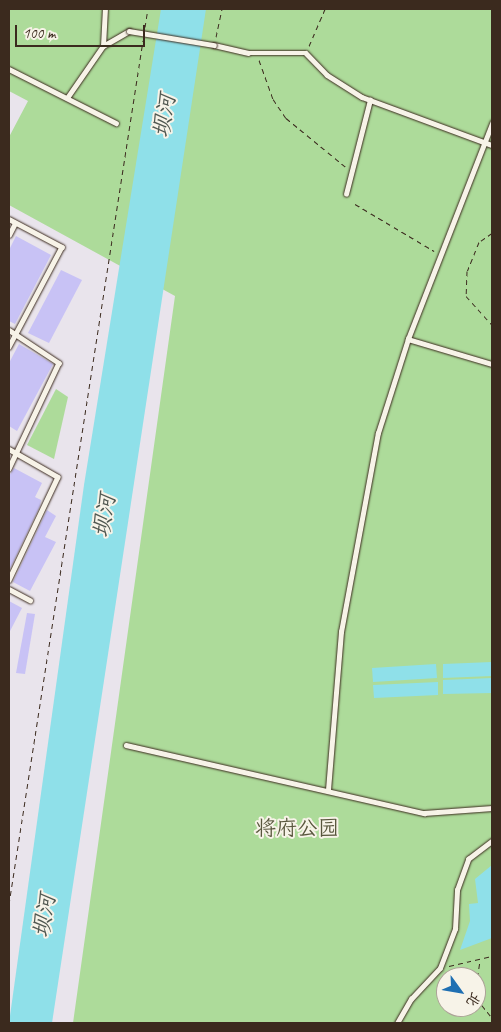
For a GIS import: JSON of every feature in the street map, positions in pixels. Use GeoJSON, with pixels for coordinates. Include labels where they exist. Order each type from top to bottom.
{"type":"FeatureCollection","features":[{"type":"Feature","properties":{"kind":"lane"},"geometry":{"type":"LineString","coordinates":[[103,46],[105,9]]}},
{"type":"Feature","properties":{"kind":"lane"},"geometry":{"type":"LineString","coordinates":[[67,98],[103,46],[129,32],[253,53],[306,53],[328,75],[370,100],[492,145]]}},
{"type":"Feature","properties":{"kind":"lane"},"geometry":{"type":"LineString","coordinates":[[9,68],[116,123]]}},
{"type":"Feature","properties":{"kind":"lane"},"geometry":{"type":"LineString","coordinates":[[346,194],[370,100]]}},
{"type":"Feature","properties":{"kind":"lane"},"geometry":{"type":"LineString","coordinates":[[328,790],[341,632],[378,433],[408,339],[492,123]]}},
{"type":"Feature","properties":{"kind":"lane"},"geometry":{"type":"LineString","coordinates":[[9,219],[62,247],[9,346]]}},
{"type":"Feature","properties":{"kind":"lane"},"geometry":{"type":"LineString","coordinates":[[9,235],[16,222]]}},
{"type":"Feature","properties":{"kind":"lane"},"geometry":{"type":"LineString","coordinates":[[9,330],[59,363],[9,470]]}},
{"type":"Feature","properties":{"kind":"lane"},"geometry":{"type":"LineString","coordinates":[[408,339],[492,364]]}},
{"type":"Feature","properties":{"kind":"lane"},"geometry":{"type":"LineString","coordinates":[[9,449],[58,477],[9,580]]}},
{"type":"Feature","properties":{"kind":"lane"},"geometry":{"type":"LineString","coordinates":[[9,589],[30,600]]}},
{"type":"Feature","properties":{"kind":"lane"},"geometry":{"type":"LineString","coordinates":[[126,745],[424,813],[492,808]]}},
{"type":"Feature","properties":{"kind":"lane"},"geometry":{"type":"LineString","coordinates":[[440,967],[455,929],[457,890],[468,859],[492,841]]}},
{"type":"Feature","properties":{"kind":"lane"},"geometry":{"type":"LineString","coordinates":[[397,1023],[411,999],[436,972]]}},
{"type":"Feature","properties":{"kind":"path"},"geometry":{"type":"LineString","coordinates":[[144,28],[148,9]]}},
{"type":"Feature","properties":{"kind":"path"},"geometry":{"type":"LineString","coordinates":[[214,46],[222,9]]}},
{"type":"Feature","properties":{"kind":"path"},"geometry":{"type":"LineString","coordinates":[[306,53],[325,9]]}},
{"type":"Feature","properties":{"kind":"path"},"geometry":{"type":"LineString","coordinates":[[9,904],[143,38]]}},
{"type":"Feature","properties":{"kind":"path"},"geometry":{"type":"LineString","coordinates":[[253,53],[286,118],[351,171]]}},
{"type":"Feature","properties":{"kind":"path"},"geometry":{"type":"LineString","coordinates":[[355,204],[441,255]]}},
{"type":"Feature","properties":{"kind":"path"},"geometry":{"type":"LineString","coordinates":[[492,233],[479,242],[470,264],[466,296],[492,325]]}},
{"type":"Feature","properties":{"kind":"path"},"geometry":{"type":"LineString","coordinates":[[445,967],[492,956]]}},
{"type":"Feature","properties":{"kind":"path"},"geometry":{"type":"LineString","coordinates":[[479,967],[480,960]]}},
{"type":"Feature","properties":{"kind":"green space","name":"将府公园"},"geometry":{"type":"Polygon","coordinates":[[[9,9],[492,9],[492,1023],[73,1023],[175,296],[9,205],[9,137],[28,101],[9,91],[9,9]]]}},
{"type":"Feature","properties":{"kind":"green space"},"geometry":{"type":"Polygon","coordinates":[[[56,389],[68,397],[54,459],[27,445],[56,389]]]}},
{"type":"Feature","properties":{"kind":"water","name":"坝河"},"geometry":{"type":"Polygon","coordinates":[[[161,9],[206,9],[52,1023],[9,1023],[84,485],[161,9]]]}},
{"type":"Feature","properties":{"kind":"water"},"geometry":{"type":"Polygon","coordinates":[[[492,662],[492,676],[443,678],[443,664],[492,662]]]}},
{"type":"Feature","properties":{"kind":"water"},"geometry":{"type":"Polygon","coordinates":[[[436,664],[437,678],[373,682],[372,668],[436,664]]]}},
{"type":"Feature","properties":{"kind":"water"},"geometry":{"type":"Polygon","coordinates":[[[492,678],[492,693],[443,694],[443,680],[492,678]]]}},
{"type":"Feature","properties":{"kind":"water"},"geometry":{"type":"Polygon","coordinates":[[[438,682],[438,695],[374,698],[373,685],[438,682]]]}},
{"type":"Feature","properties":{"kind":"water"},"geometry":{"type":"Polygon","coordinates":[[[492,865],[492,938],[460,950],[470,921],[469,904],[478,903],[475,879],[492,865]]]}},
{"type":"Feature","properties":{"kind":"building"},"geometry":{"type":"Polygon","coordinates":[[[16,236],[51,255],[15,324],[9,321],[9,250],[16,236]]]}},
{"type":"Feature","properties":{"kind":"building"},"geometry":{"type":"Polygon","coordinates":[[[61,270],[82,280],[49,343],[28,333],[61,270]]]}},
{"type":"Feature","properties":{"kind":"building"},"geometry":{"type":"Polygon","coordinates":[[[19,344],[53,364],[17,431],[9,426],[9,363],[19,344]]]}},
{"type":"Feature","properties":{"kind":"building"},"geometry":{"type":"Polygon","coordinates":[[[14,468],[42,483],[35,497],[41,500],[40,506],[9,571],[9,476],[14,468]]]}},
{"type":"Feature","properties":{"kind":"building"},"geometry":{"type":"Polygon","coordinates":[[[47,510],[56,516],[45,537],[56,542],[30,591],[13,582],[47,510]]]}},
{"type":"Feature","properties":{"kind":"building"},"geometry":{"type":"Polygon","coordinates":[[[9,601],[22,608],[9,633],[9,601]]]}},
{"type":"Feature","properties":{"kind":"building"},"geometry":{"type":"Polygon","coordinates":[[[27,613],[35,614],[25,674],[16,673],[27,613]]]}}]}
